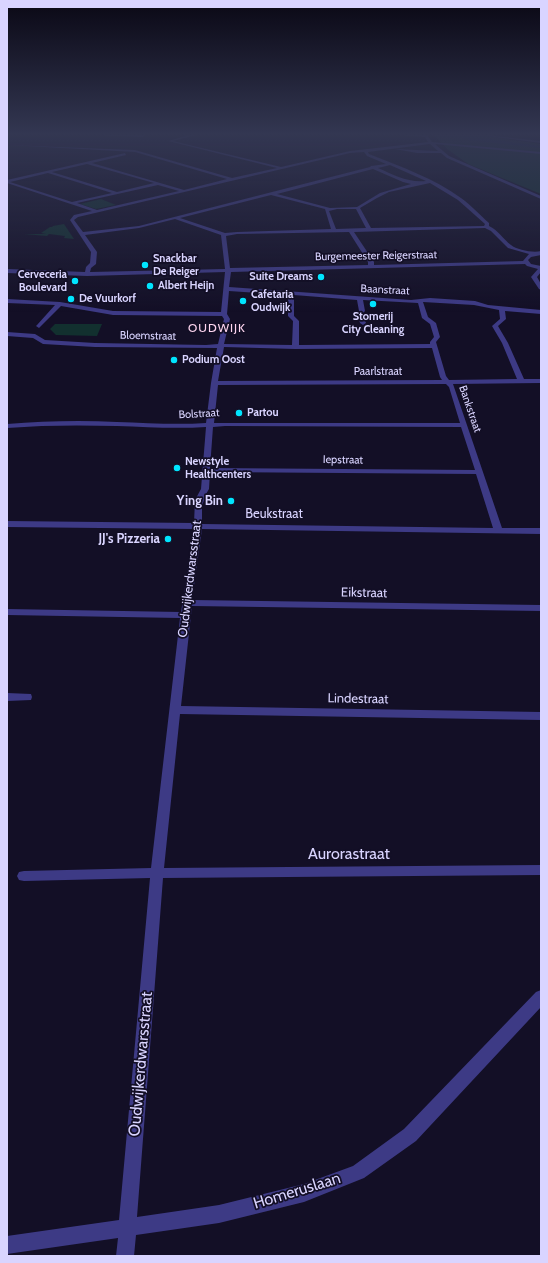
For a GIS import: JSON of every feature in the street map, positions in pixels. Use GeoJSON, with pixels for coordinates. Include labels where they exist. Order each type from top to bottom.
{"type":"FeatureCollection","features":[{"type":"Feature","properties":{"kind":"street"},"geometry":{"type":"LineString","coordinates":[[44,194],[96,211]]}},
{"type":"Feature","properties":{"kind":"street"},"geometry":{"type":"LineString","coordinates":[[72,204],[113,194]]}},
{"type":"Feature","properties":{"kind":"street"},"geometry":{"type":"LineString","coordinates":[[87,274],[89,267],[93,264],[94,252],[72,220],[73,217],[171,194]]}},
{"type":"Feature","properties":{"kind":"street"},"geometry":{"type":"LineString","coordinates":[[82,234],[139,227],[272,194],[330,209],[358,208],[375,197],[384,194]]}},
{"type":"Feature","properties":{"kind":"street"},"geometry":{"type":"LineString","coordinates":[[451,194],[460,199],[487,224],[486,227]]}},
{"type":"Feature","properties":{"kind":"street"},"geometry":{"type":"LineString","coordinates":[[358,208],[369,230]]}},
{"type":"Feature","properties":{"kind":"street"},"geometry":{"type":"LineString","coordinates":[[330,209],[326,212],[334,231]]}},
{"type":"Feature","properties":{"kind":"street"},"geometry":{"type":"LineString","coordinates":[[175,218],[225,234],[486,227],[493,230],[510,247],[533,254]]}},
{"type":"Feature","properties":{"kind":"street"},"geometry":{"type":"LineString","coordinates":[[351,230],[371,262],[371,266]]}},
{"type":"Feature","properties":{"kind":"street"},"geometry":{"type":"LineString","coordinates":[[225,234],[223,239],[228,270],[227,289]]}},
{"type":"Feature","properties":{"kind":"street"},"geometry":{"type":"LineString","coordinates":[[541,253],[533,254],[526,258],[526,262],[541,269],[534,277],[541,288]]}},
{"type":"Feature","properties":{"kind":"street","name":"Burgemeester Reigerstraat"},"geometry":{"type":"LineString","coordinates":[[7,271],[87,274],[526,262]]}},
{"type":"Feature","properties":{"kind":"street","name":"Baanstraat"},"geometry":{"type":"LineString","coordinates":[[227,289],[360,298],[475,303],[487,307],[541,312]]}},
{"type":"Feature","properties":{"kind":"street","name":"Oudwijkerdwarsstraat"},"geometry":{"type":"LineString","coordinates":[[125,1256],[157,873],[186,609],[199,527],[197,516],[201,494],[205,489],[214,383],[220,345],[227,319],[224,314],[227,289]]}},
{"type":"Feature","properties":{"kind":"street"},"geometry":{"type":"LineString","coordinates":[[291,294],[291,316],[296,321],[295,347]]}},
{"type":"Feature","properties":{"kind":"street"},"geometry":{"type":"LineString","coordinates":[[360,298],[362,311],[360,313],[363,323]]}},
{"type":"Feature","properties":{"kind":"street"},"geometry":{"type":"LineString","coordinates":[[7,301],[60,304],[113,313],[224,314]]}},
{"type":"Feature","properties":{"kind":"street","name":"Bankstraat"},"geometry":{"type":"LineString","coordinates":[[420,301],[425,318],[433,323],[436,337],[433,342],[443,377],[452,386],[498,530]]}},
{"type":"Feature","properties":{"kind":"street"},"geometry":{"type":"LineString","coordinates":[[39,326],[60,304]]}},
{"type":"Feature","properties":{"kind":"street"},"geometry":{"type":"LineString","coordinates":[[502,309],[503,319],[495,326],[505,342],[522,382]]}},
{"type":"Feature","properties":{"kind":"street","name":"Bloemstraat"},"geometry":{"type":"LineString","coordinates":[[7,334],[35,336],[43,342],[54,343],[198,347],[220,345],[295,347],[435,346]]}},
{"type":"Feature","properties":{"kind":"street","name":"Paarlstraat"},"geometry":{"type":"LineString","coordinates":[[214,383],[541,381]]}},
{"type":"Feature","properties":{"kind":"street","name":"Bolstraat"},"geometry":{"type":"LineString","coordinates":[[7,426],[34,424],[118,424],[145,426],[195,426],[210,424],[464,425]]}},
{"type":"Feature","properties":{"kind":"street","name":"Iepstraat"},"geometry":{"type":"LineString","coordinates":[[206,470],[480,472]]}},
{"type":"Feature","properties":{"kind":"street","name":"Beukstraat"},"geometry":{"type":"LineString","coordinates":[[7,524],[541,531]]}},
{"type":"Feature","properties":{"kind":"street","name":"Eikstraat"},"geometry":{"type":"LineString","coordinates":[[7,612],[186,609],[541,608]]}},
{"type":"Feature","properties":{"kind":"street"},"geometry":{"type":"LineString","coordinates":[[7,697],[27,697]]}},
{"type":"Feature","properties":{"kind":"street","name":"Lindestraat"},"geometry":{"type":"LineString","coordinates":[[175,710],[541,716]]}},
{"type":"Feature","properties":{"kind":"street","name":"Aurorastraat"},"geometry":{"type":"LineString","coordinates":[[157,873],[541,870]]}},
{"type":"Feature","properties":{"kind":"street"},"geometry":{"type":"LineString","coordinates":[[24,876],[157,873]]}},
{"type":"Feature","properties":{"kind":"street","name":"Homeruslaan"},"geometry":{"type":"LineString","coordinates":[[7,1245],[219,1214],[304,1193],[358,1172],[410,1135],[541,997]]}},
{"type":"Feature","properties":{"kind":"green space"},"geometry":{"type":"Polygon","coordinates":[[[101,199],[116,205],[96,209],[80,204],[101,199]]]}},
{"type":"Feature","properties":{"kind":"green space"},"geometry":{"type":"Polygon","coordinates":[[[64,224],[74,239],[49,234],[47,236],[24,234],[46,234],[41,233],[52,227],[64,224]]]}},
{"type":"Feature","properties":{"kind":"green space"},"geometry":{"type":"Polygon","coordinates":[[[55,324],[102,324],[97,336],[56,335],[50,329],[55,324]]]}},
{"type":"Feature","properties":{"kind":"place","name":"Snackbar De Reiger"},"geometry":{"type":"Point","coordinates":[145,265]}},
{"type":"Feature","properties":{"kind":"place","name":"Suite Dreams"},"geometry":{"type":"Point","coordinates":[321,277]}},
{"type":"Feature","properties":{"kind":"place","name":"Cerveceria Boulevard"},"geometry":{"type":"Point","coordinates":[75,281]}},
{"type":"Feature","properties":{"kind":"place","name":"Albert Heijn"},"geometry":{"type":"Point","coordinates":[150,286]}},
{"type":"Feature","properties":{"kind":"place","name":"De Vuurkorf"},"geometry":{"type":"Point","coordinates":[71,299]}},
{"type":"Feature","properties":{"kind":"place","name":"Cafetaria Oudwijk"},"geometry":{"type":"Point","coordinates":[243,301]}},
{"type":"Feature","properties":{"kind":"place","name":"Stomerij City Cleaning"},"geometry":{"type":"Point","coordinates":[373,304]}},
{"type":"Feature","properties":{"kind":"place","name":"Podium Oost"},"geometry":{"type":"Point","coordinates":[174,360]}},
{"type":"Feature","properties":{"kind":"place","name":"Partou"},"geometry":{"type":"Point","coordinates":[239,413]}},
{"type":"Feature","properties":{"kind":"place","name":"Newstyle Healthcenters"},"geometry":{"type":"Point","coordinates":[177,468]}},
{"type":"Feature","properties":{"kind":"place","name":"Ying Bin"},"geometry":{"type":"Point","coordinates":[231,501]}},
{"type":"Feature","properties":{"kind":"place","name":"JJ's Pizzeria"},"geometry":{"type":"Point","coordinates":[168,539]}},
{"type":"Feature","properties":{"kind":"district","name":"OUDWIJK"},"geometry":{"type":"Point","coordinates":[217,328]}}]}
